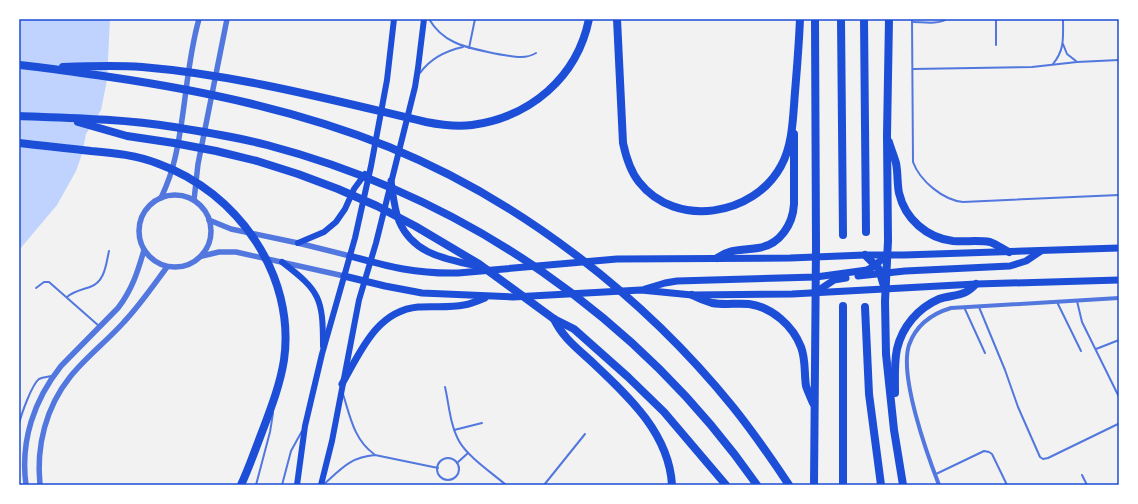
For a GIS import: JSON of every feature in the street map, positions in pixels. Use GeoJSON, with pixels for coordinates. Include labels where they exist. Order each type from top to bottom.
{"type":"FeatureCollection","features":[{"type":"Feature","properties":{"kind":"highway"},"geometry":{"type":"LineString","coordinates":[[19,66],[118,66],[142,67],[191,73],[292,91],[426,122],[448,126],[470,125],[493,121],[514,114],[533,103],[552,89],[574,60],[582,44],[589,19]]}},
{"type":"Feature","properties":{"kind":"highway"},"geometry":{"type":"LineString","coordinates":[[617,19],[623,143],[631,170],[648,192],[660,201],[676,208],[693,211],[711,211],[728,208],[754,197],[765,188],[782,165],[787,152],[793,113],[800,19]]}},
{"type":"Feature","properties":{"kind":"highway"},"geometry":{"type":"LineString","coordinates":[[814,485],[816,292],[815,19]]}},
{"type":"Feature","properties":{"kind":"highway"},"geometry":{"type":"LineString","coordinates":[[841,19],[843,234]]}},
{"type":"Feature","properties":{"kind":"highway"},"geometry":{"type":"LineString","coordinates":[[864,19],[866,232]]}},
{"type":"Feature","properties":{"kind":"highway"},"geometry":{"type":"LineString","coordinates":[[889,19],[887,255],[884,273],[886,289],[886,354],[894,430],[903,485]]}},
{"type":"Feature","properties":{"kind":"highway"},"geometry":{"type":"LineString","coordinates":[[38,67],[184,89],[236,99],[288,113],[340,129],[390,148],[440,171],[487,196],[533,225],[577,256],[620,290],[660,327],[733,407],[789,485]]}},
{"type":"Feature","properties":{"kind":"highway"},"geometry":{"type":"LineString","coordinates":[[717,258],[729,251],[767,246],[780,238],[789,226],[794,211],[793,113]]}},
{"type":"Feature","properties":{"kind":"highway"},"geometry":{"type":"LineString","coordinates":[[19,116],[171,126],[218,134],[266,145],[317,160],[367,178],[464,222],[554,279],[596,311],[637,346],[674,383],[743,464],[757,485]]}},
{"type":"Feature","properties":{"kind":"highway"},"geometry":{"type":"LineString","coordinates":[[64,118],[127,136],[174,143],[250,159],[298,174],[338,189],[384,210],[452,247],[505,282],[554,319],[571,327],[610,360],[646,394],[674,424],[726,485]]}},
{"type":"Feature","properties":{"kind":"highway"},"geometry":{"type":"LineString","coordinates":[[887,135],[895,162],[902,202],[906,210],[917,224],[939,238],[955,241],[990,242],[1009,252]]}},
{"type":"Feature","properties":{"kind":"highway"},"geometry":{"type":"LineString","coordinates":[[19,143],[136,157],[165,166],[179,172],[218,197],[249,231],[261,250],[271,271],[278,292],[283,315],[285,338],[281,378],[275,398],[241,485]]}},
{"type":"Feature","properties":{"kind":"highway"},"geometry":{"type":"LineString","coordinates":[[865,255],[884,273]]}},
{"type":"Feature","properties":{"kind":"highway"},"geometry":{"type":"LineString","coordinates":[[894,430],[895,358],[903,331],[914,316],[930,304],[948,296],[965,293],[976,284]]}},
{"type":"Feature","properties":{"kind":"highway"},"geometry":{"type":"LineString","coordinates":[[692,295],[713,303],[749,304],[758,306],[773,314],[787,325],[795,335],[801,347],[805,363],[807,388],[814,406]]}},
{"type":"Feature","properties":{"kind":"highway"},"geometry":{"type":"LineString","coordinates":[[843,306],[843,485]]}},
{"type":"Feature","properties":{"kind":"highway"},"geometry":{"type":"LineString","coordinates":[[866,307],[869,394],[881,485]]}},
{"type":"Feature","properties":{"kind":"highway"},"geometry":{"type":"LineString","coordinates":[[554,319],[562,334],[641,411],[655,431],[665,453],[672,485]]}},
{"type":"Feature","properties":{"kind":"main road"},"geometry":{"type":"LineString","coordinates":[[297,485],[305,426],[322,354],[350,256],[371,166],[387,80],[394,19]]}},
{"type":"Feature","properties":{"kind":"main road"},"geometry":{"type":"LineString","coordinates":[[322,485],[359,300],[417,77],[424,19]]}},
{"type":"Feature","properties":{"kind":"main road"},"geometry":{"type":"LineString","coordinates":[[298,243],[324,232],[336,222],[345,209],[354,189],[371,166]]}},
{"type":"Feature","properties":{"kind":"main road"},"geometry":{"type":"LineString","coordinates":[[391,181],[395,209],[399,220],[410,238],[418,246],[437,257],[495,270]]}},
{"type":"Feature","properties":{"kind":"main road"},"geometry":{"type":"LineString","coordinates":[[350,256],[390,267],[424,273],[458,273],[617,259],[816,257],[1119,248]]}},
{"type":"Feature","properties":{"kind":"main road"},"geometry":{"type":"LineString","coordinates":[[816,292],[830,282],[838,279],[884,273],[1016,266],[1041,251]]}},
{"type":"Feature","properties":{"kind":"main road"},"geometry":{"type":"LineString","coordinates":[[641,290],[677,281],[816,277],[864,271],[876,265],[887,255]]}},
{"type":"Feature","properties":{"kind":"main road"},"geometry":{"type":"LineString","coordinates":[[282,262],[312,288],[320,302],[323,317],[322,354]]}},
{"type":"Feature","properties":{"kind":"main road"},"geometry":{"type":"LineString","coordinates":[[344,276],[422,294],[488,297],[641,290],[692,295],[792,294],[976,284],[1119,280]]}},
{"type":"Feature","properties":{"kind":"main road"},"geometry":{"type":"LineString","coordinates":[[342,386],[372,333],[390,316],[416,307],[460,305],[488,297]]}},
{"type":"Feature","properties":{"kind":"street"},"geometry":{"type":"LineString","coordinates":[[161,198],[176,156],[194,40],[199,19]]}},
{"type":"Feature","properties":{"kind":"street"},"geometry":{"type":"LineString","coordinates":[[194,200],[198,164],[227,19]]}},
{"type":"Feature","properties":{"kind":"street"},"geometry":{"type":"LineString","coordinates":[[202,256],[211,235],[209,220],[203,208],[188,197],[174,195],[161,198],[150,206],[143,217],[140,237],[144,250],[154,261],[167,267],[175,268],[190,265],[202,256],[219,252],[236,252],[344,276]]}},
{"type":"Feature","properties":{"kind":"street"},"geometry":{"type":"LineString","coordinates":[[209,220],[231,229],[350,256]]}},
{"type":"Feature","properties":{"kind":"street"},"geometry":{"type":"LineString","coordinates":[[26,485],[25,450],[30,424],[40,398],[53,376],[69,357],[118,308],[129,293],[137,276],[144,250]]}},
{"type":"Feature","properties":{"kind":"street"},"geometry":{"type":"LineString","coordinates":[[40,485],[39,461],[42,435],[50,410],[56,398],[75,371],[135,310],[167,267]]}},
{"type":"Feature","properties":{"kind":"street"},"geometry":{"type":"LineString","coordinates":[[939,485],[920,431],[908,372],[907,359],[909,346],[914,334],[922,323],[940,311],[964,306],[1119,298]]}},
{"type":"Feature","properties":{"kind":"lane"},"geometry":{"type":"LineString","coordinates":[[429,19],[441,33],[455,43],[464,47],[518,57],[527,57],[536,53]]}},
{"type":"Feature","properties":{"kind":"lane"},"geometry":{"type":"LineString","coordinates":[[469,48],[475,19]]}},
{"type":"Feature","properties":{"kind":"lane"},"geometry":{"type":"LineString","coordinates":[[947,19],[937,23],[912,20],[913,162],[916,171],[922,178],[948,199],[963,202],[1119,196]]}},
{"type":"Feature","properties":{"kind":"lane"},"geometry":{"type":"LineString","coordinates":[[996,19],[996,45]]}},
{"type":"Feature","properties":{"kind":"lane"},"geometry":{"type":"LineString","coordinates":[[1053,64],[1060,55],[1063,43],[1063,19]]}},
{"type":"Feature","properties":{"kind":"lane"},"geometry":{"type":"LineString","coordinates":[[1063,43],[1067,54],[1077,62]]}},
{"type":"Feature","properties":{"kind":"lane"},"geometry":{"type":"LineString","coordinates":[[417,77],[427,65],[440,55],[454,49],[464,47]]}},
{"type":"Feature","properties":{"kind":"lane"},"geometry":{"type":"LineString","coordinates":[[912,69],[1032,66],[1119,60]]}},
{"type":"Feature","properties":{"kind":"lane"},"geometry":{"type":"LineString","coordinates":[[67,298],[74,292],[92,286],[98,282],[102,275],[109,251]]}},
{"type":"Feature","properties":{"kind":"lane"},"geometry":{"type":"LineString","coordinates":[[36,288],[44,282],[48,282],[100,326]]}},
{"type":"Feature","properties":{"kind":"lane"},"geometry":{"type":"LineString","coordinates":[[1077,301],[1082,322],[1119,397]]}},
{"type":"Feature","properties":{"kind":"lane"},"geometry":{"type":"LineString","coordinates":[[1057,302],[1081,351]]}},
{"type":"Feature","properties":{"kind":"lane"},"geometry":{"type":"LineString","coordinates":[[964,306],[985,353]]}},
{"type":"Feature","properties":{"kind":"lane"},"geometry":{"type":"LineString","coordinates":[[979,306],[1005,370],[1018,407],[1040,457],[1043,459],[1048,458],[1118,424]]}},
{"type":"Feature","properties":{"kind":"lane"},"geometry":{"type":"LineString","coordinates":[[1096,349],[1119,340]]}},
{"type":"Feature","properties":{"kind":"lane"},"geometry":{"type":"LineString","coordinates":[[19,424],[24,408],[37,381],[42,378],[53,376]]}},
{"type":"Feature","properties":{"kind":"lane"},"geometry":{"type":"LineString","coordinates":[[342,386],[357,435],[365,447],[375,455]]}},
{"type":"Feature","properties":{"kind":"lane"},"geometry":{"type":"LineString","coordinates":[[445,387],[454,430],[461,445],[468,453],[506,485]]}},
{"type":"Feature","properties":{"kind":"lane"},"geometry":{"type":"LineString","coordinates":[[256,485],[270,432],[275,398]]}},
{"type":"Feature","properties":{"kind":"lane"},"geometry":{"type":"LineString","coordinates":[[454,430],[482,423]]}},
{"type":"Feature","properties":{"kind":"lane"},"geometry":{"type":"LineString","coordinates":[[282,485],[291,451],[305,426]]}},
{"type":"Feature","properties":{"kind":"lane"},"geometry":{"type":"LineString","coordinates":[[544,485],[585,434]]}},
{"type":"Feature","properties":{"kind":"lane"},"geometry":{"type":"LineString","coordinates":[[935,474],[984,452],[989,452],[992,454],[1007,485]]}},
{"type":"Feature","properties":{"kind":"lane"},"geometry":{"type":"LineString","coordinates":[[457,463],[468,453]]}},
{"type":"Feature","properties":{"kind":"lane"},"geometry":{"type":"LineString","coordinates":[[322,485],[351,461],[362,456],[375,455],[438,468]]}},
{"type":"Feature","properties":{"kind":"lane"},"geometry":{"type":"LineString","coordinates":[[451,459],[457,463],[459,469],[457,476],[451,480],[441,478],[438,468],[441,462],[451,459]]}},
{"type":"Feature","properties":{"kind":"lane"},"geometry":{"type":"LineString","coordinates":[[1082,475],[1087,485]]}},
{"type":"Feature","properties":{"kind":"water"},"geometry":{"type":"Polygon","coordinates":[[[19,19],[110,19],[107,80],[101,110],[86,134],[82,154],[76,171],[57,205],[19,250],[19,19]]]}}]}
